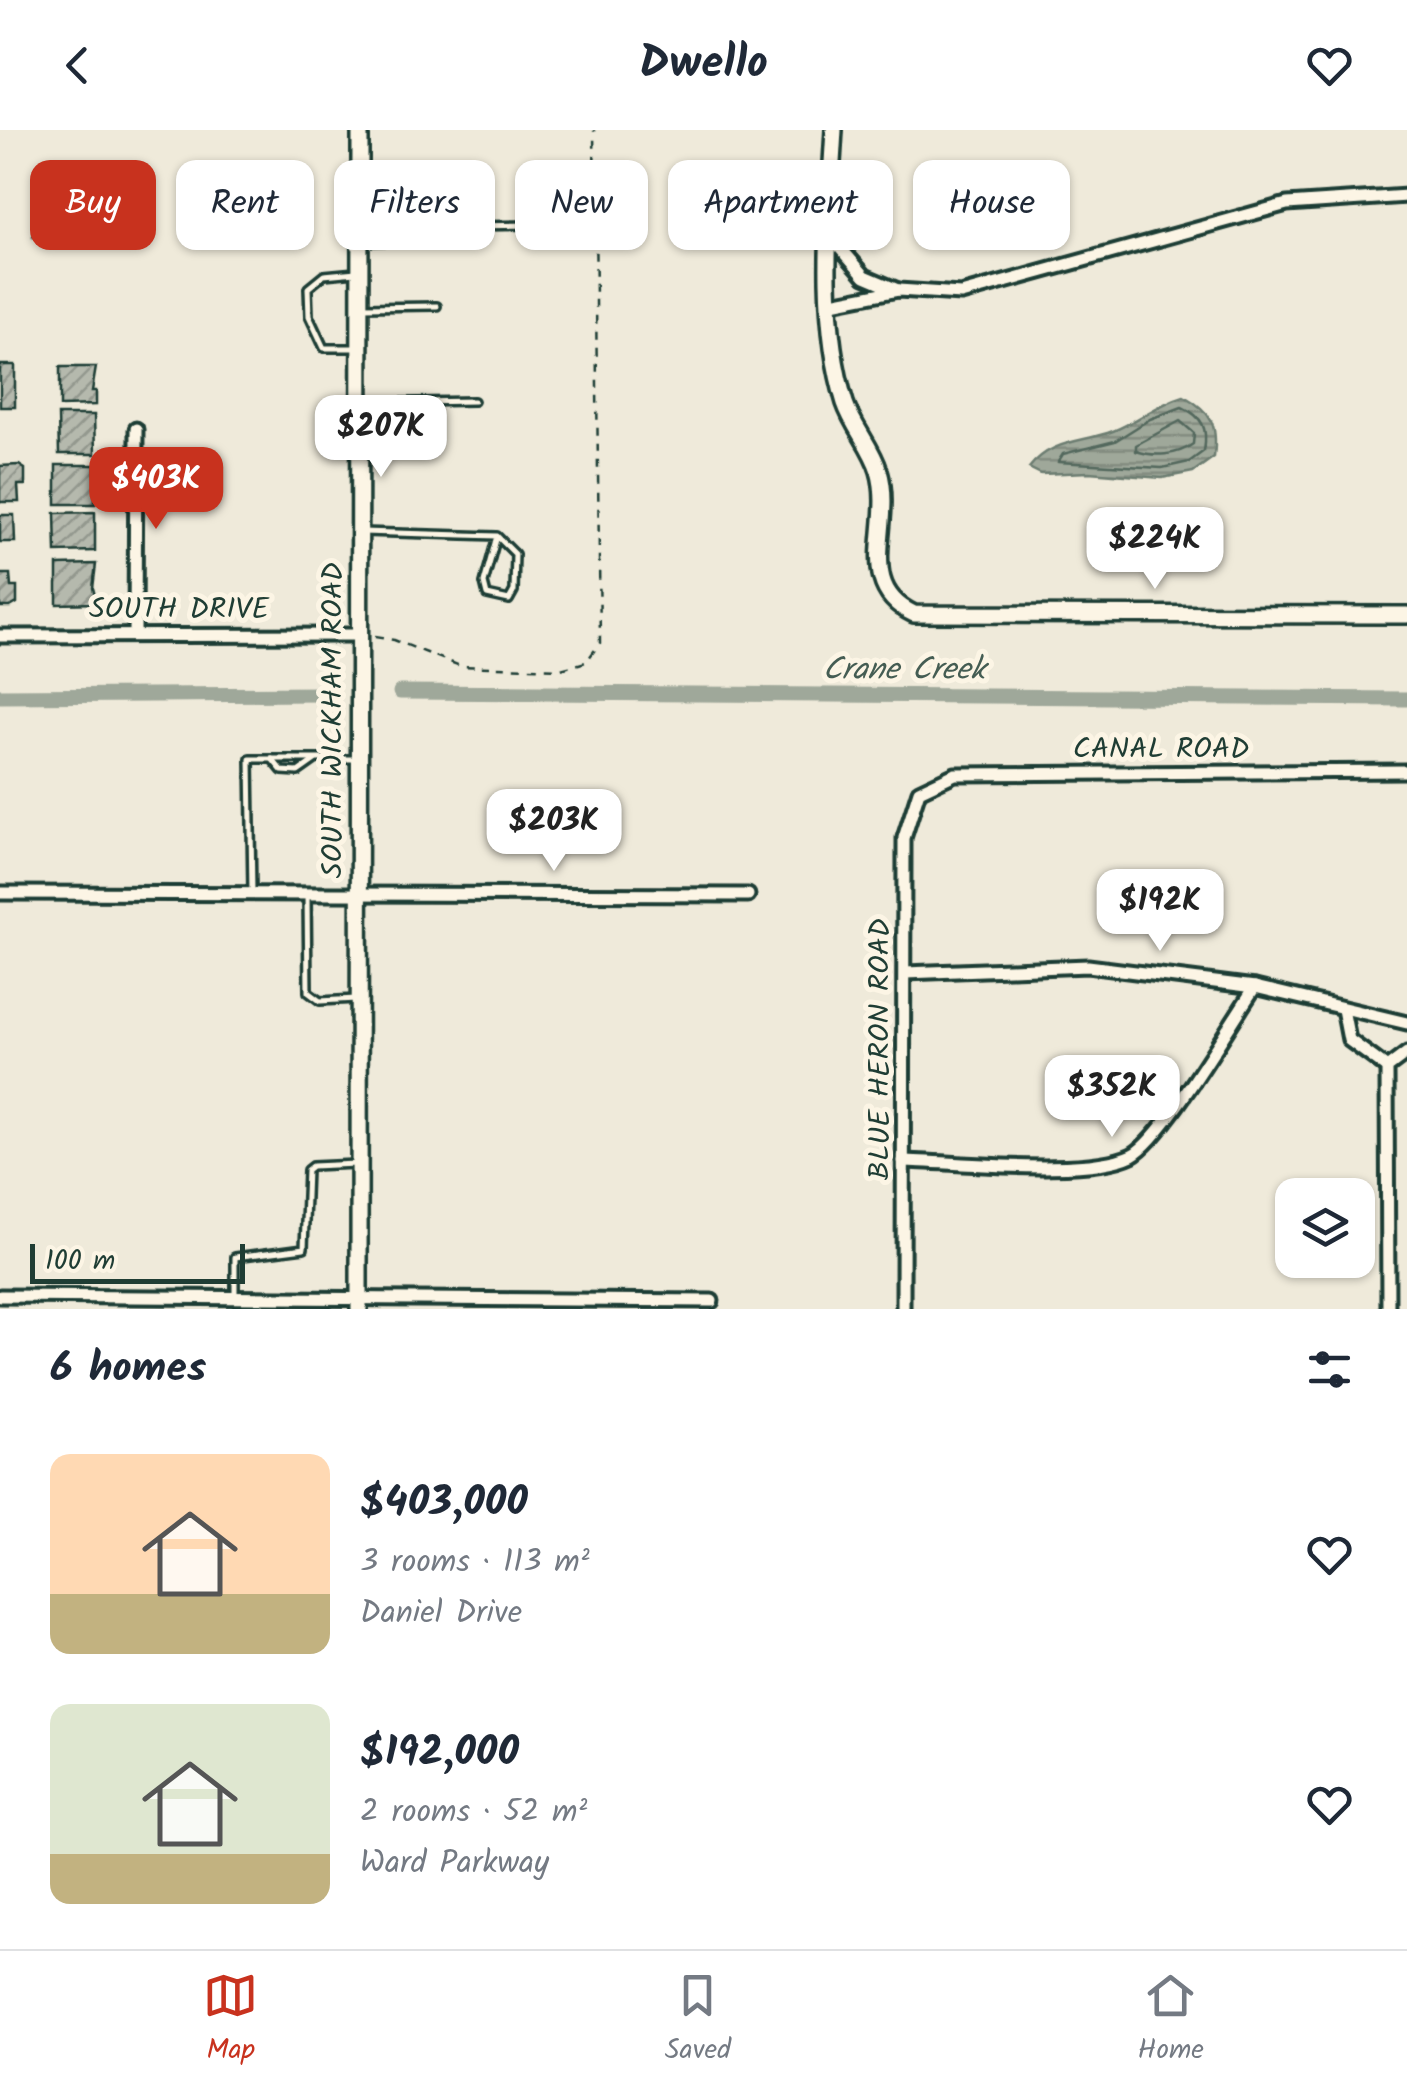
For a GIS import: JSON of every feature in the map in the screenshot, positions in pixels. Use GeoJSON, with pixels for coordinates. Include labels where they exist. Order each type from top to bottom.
{"type":"FeatureCollection","features":[{"type":"Feature","properties":{"kind":"main road","name":"SOUTH WICKHAM ROAD"},"geometry":{"type":"LineString","coordinates":[[360,130],[360,160]]}},
{"type":"Feature","properties":{"kind":"main road"},"geometry":{"type":"LineString","coordinates":[[833,160],[834,130]]}},
{"type":"Feature","properties":{"kind":"main road","name":"SOUTH WICKHAM ROAD"},"geometry":{"type":"LineString","coordinates":[[359,1302],[360,250]]}},
{"type":"Feature","properties":{"kind":"main road"},"geometry":{"type":"LineString","coordinates":[[832,250],[835,362],[846,406],[879,470],[881,576],[885,595],[895,605],[914,614],[1407,615]]}},
{"type":"Feature","properties":{"kind":"street"},"geometry":{"type":"LineString","coordinates":[[832,303],[898,290],[961,294],[1286,204],[1407,196]]}},
{"type":"Feature","properties":{"kind":"street"},"geometry":{"type":"LineString","coordinates":[[842,250],[865,276],[898,290]]}},
{"type":"Feature","properties":{"kind":"street"},"geometry":{"type":"LineString","coordinates":[[135,635],[136,429]]}},
{"type":"Feature","properties":{"kind":"street","name":"SOUTH DRIVE"},"geometry":{"type":"LineString","coordinates":[[0,636],[358,635]]}},
{"type":"Feature","properties":{"kind":"street","name":"CANAL ROAD"},"geometry":{"type":"LineString","coordinates":[[919,790],[955,774],[1407,770]]}},
{"type":"Feature","properties":{"kind":"street","name":"BLUE HERON ROAD"},"geometry":{"type":"LineString","coordinates":[[902,1309],[904,838],[919,790]]}},
{"type":"Feature","properties":{"kind":"street"},"geometry":{"type":"LineString","coordinates":[[0,892],[748,895]]}},
{"type":"Feature","properties":{"kind":"street"},"geometry":{"type":"LineString","coordinates":[[905,973],[1088,966],[1255,987],[1407,1023]]}},
{"type":"Feature","properties":{"kind":"street"},"geometry":{"type":"LineString","coordinates":[[903,1162],[1102,1165],[1136,1153],[1156,1132],[1255,987]]}},
{"type":"Feature","properties":{"kind":"street"},"geometry":{"type":"LineString","coordinates":[[1343,1008],[1349,1040],[1363,1055],[1387,1068]]}},
{"type":"Feature","properties":{"kind":"street"},"geometry":{"type":"LineString","coordinates":[[1387,1068],[1407,1053]]}},
{"type":"Feature","properties":{"kind":"street"},"geometry":{"type":"LineString","coordinates":[[1387,1068],[1388,1309]]}},
{"type":"Feature","properties":{"kind":"street"},"geometry":{"type":"LineString","coordinates":[[0,1296],[234,1296],[359,1302],[712,1301]]}},
{"type":"Feature","properties":{"kind":"lane"},"geometry":{"type":"LineString","coordinates":[[359,272],[324,275],[308,288],[309,316],[324,348],[359,348]]}},
{"type":"Feature","properties":{"kind":"lane"},"geometry":{"type":"LineString","coordinates":[[359,307],[438,306]]}},
{"type":"Feature","properties":{"kind":"lane"},"geometry":{"type":"LineString","coordinates":[[359,404],[474,401]]}},
{"type":"Feature","properties":{"kind":"lane"},"geometry":{"type":"LineString","coordinates":[[359,532],[497,536],[515,554],[514,591],[509,600],[486,595],[484,584],[497,536]]}},
{"type":"Feature","properties":{"kind":"lane"},"geometry":{"type":"LineString","coordinates":[[252,893],[250,759],[359,758]]}},
{"type":"Feature","properties":{"kind":"lane"},"geometry":{"type":"LineString","coordinates":[[272,759],[282,770],[298,772],[317,759]]}},
{"type":"Feature","properties":{"kind":"lane"},"geometry":{"type":"LineString","coordinates":[[307,893],[308,992],[320,1001],[359,999]]}},
{"type":"Feature","properties":{"kind":"lane"},"geometry":{"type":"LineString","coordinates":[[234,1296],[235,1257],[304,1248],[307,1170],[312,1166],[359,1164]]}},
{"type":"Feature","properties":{"kind":"path"},"geometry":{"type":"LineString","coordinates":[[358,635],[394,640],[417,653],[460,666],[562,669],[586,662],[600,643],[594,130]]}},
{"type":"Feature","properties":{"kind":"water"},"geometry":{"type":"Polygon","coordinates":[[[1184,396],[1207,414],[1215,436],[1214,457],[1193,472],[1162,478],[1089,472],[1041,474],[1029,468],[1057,447],[1113,431],[1184,396]]]}},
{"type":"Feature","properties":{"kind":"building"},"geometry":{"type":"Polygon","coordinates":[[[0,365],[15,365],[15,407],[0,407],[0,365]]]}},
{"type":"Feature","properties":{"kind":"building"},"geometry":{"type":"Polygon","coordinates":[[[60,367],[96,367],[92,391],[96,391],[96,405],[60,406],[60,367]]]}},
{"type":"Feature","properties":{"kind":"building"},"geometry":{"type":"Polygon","coordinates":[[[58,415],[94,415],[95,454],[59,454],[58,415]]]}},
{"type":"Feature","properties":{"kind":"building"},"geometry":{"type":"Polygon","coordinates":[[[19,465],[25,469],[25,485],[18,485],[19,502],[0,502],[0,466],[19,465]]]}},
{"type":"Feature","properties":{"kind":"building"},"geometry":{"type":"Polygon","coordinates":[[[56,465],[95,465],[95,504],[56,504],[56,465]]]}},
{"type":"Feature","properties":{"kind":"building"},"geometry":{"type":"Polygon","coordinates":[[[95,512],[95,551],[56,552],[55,513],[95,512]]]}},
{"type":"Feature","properties":{"kind":"building"},"geometry":{"type":"Polygon","coordinates":[[[0,515],[14,515],[15,542],[0,542],[0,515]]]}},
{"type":"Feature","properties":{"kind":"building"},"geometry":{"type":"Polygon","coordinates":[[[96,564],[93,588],[97,603],[57,604],[57,565],[96,564]]]}},
{"type":"Feature","properties":{"kind":"building"},"geometry":{"type":"Polygon","coordinates":[[[0,574],[10,574],[11,587],[17,587],[17,603],[10,607],[0,607],[0,574]]]}},
{"type":"Feature","properties":{"kind":"waterway","name":"Crane Creek"},"geometry":{"type":"LineString","coordinates":[[400,692],[1407,699]]}},
{"type":"Feature","properties":{"kind":"waterway","name":"Crane Creek"},"geometry":{"type":"LineString","coordinates":[[0,696],[325,694]]}}]}
